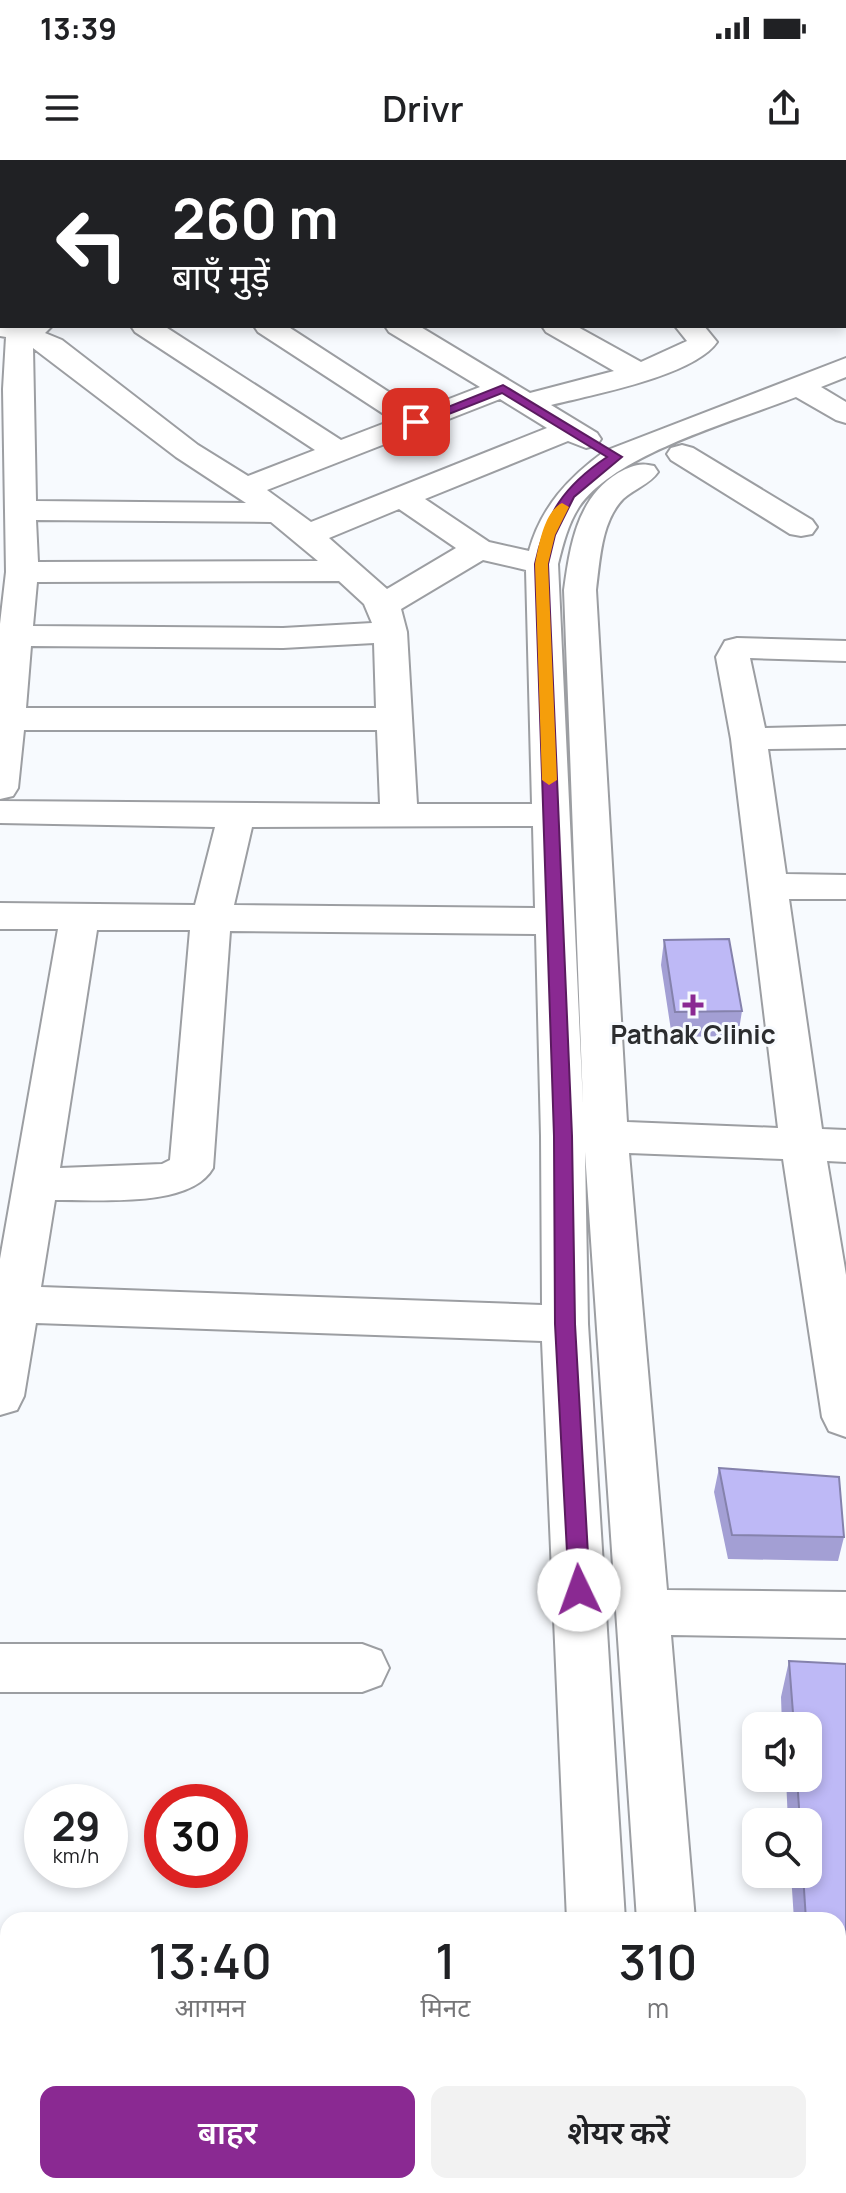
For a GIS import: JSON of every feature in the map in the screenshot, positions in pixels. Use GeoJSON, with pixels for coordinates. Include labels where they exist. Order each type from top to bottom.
{"type":"FeatureCollection","features":[{"type":"Feature","properties":{"kind":"street"},"geometry":{"type":"LineString","coordinates":[[148,328],[338,452]]}},
{"type":"Feature","properties":{"kind":"street"},"geometry":{"type":"LineString","coordinates":[[271,328],[416,422]]}},
{"type":"Feature","properties":{"kind":"street"},"geometry":{"type":"LineString","coordinates":[[402,328],[616,457]]}},
{"type":"Feature","properties":{"kind":"street"},"geometry":{"type":"LineString","coordinates":[[560,328],[637,372]]}},
{"type":"Feature","properties":{"kind":"street"},"geometry":{"type":"LineString","coordinates":[[245,488],[416,422],[514,396],[637,372],[698,348],[703,342],[691,328]]}},
{"type":"Feature","properties":{"kind":"street"},"geometry":{"type":"LineString","coordinates":[[0,788],[13,636],[22,572],[17,389],[20,329],[52,346],[187,451],[279,513],[350,571],[386,619],[399,815]]}},
{"type":"Feature","properties":{"kind":"street"},"geometry":{"type":"LineString","coordinates":[[665,1912],[606,1137],[580,590],[587,540],[596,511],[614,490],[635,476],[682,454],[832,392]]}},
{"type":"Feature","properties":{"kind":"street"},"geometry":{"type":"LineString","coordinates":[[596,1912],[565,1324],[563,1136],[542,564],[548,535],[568,495],[616,457],[832,392]]}},
{"type":"Feature","properties":{"kind":"street"},"geometry":{"type":"LineString","coordinates":[[308,535],[570,429]]}},
{"type":"Feature","properties":{"kind":"street"},"geometry":{"type":"LineString","coordinates":[[682,454],[801,527]]}},
{"type":"Feature","properties":{"kind":"street"},"geometry":{"type":"LineString","coordinates":[[402,497],[478,549],[542,564]]}},
{"type":"Feature","properties":{"kind":"street"},"geometry":{"type":"LineString","coordinates":[[21,510],[279,513]]}},
{"type":"Feature","properties":{"kind":"street"},"geometry":{"type":"LineString","coordinates":[[13,636],[283,638],[386,619],[478,549]]}},
{"type":"Feature","properties":{"kind":"street"},"geometry":{"type":"LineString","coordinates":[[22,572],[350,571]]}},
{"type":"Feature","properties":{"kind":"street"},"geometry":{"type":"LineString","coordinates":[[846,651],[746,648],[734,651],[749,739],[767,886],[824,1145],[846,1417]]}},
{"type":"Feature","properties":{"kind":"street"},"geometry":{"type":"LineString","coordinates":[[7,719],[394,719]]}},
{"type":"Feature","properties":{"kind":"street"},"geometry":{"type":"LineString","coordinates":[[749,739],[846,737]]}},
{"type":"Feature","properties":{"kind":"street"},"geometry":{"type":"LineString","coordinates":[[0,812],[236,816],[551,815]]}},
{"type":"Feature","properties":{"kind":"street"},"geometry":{"type":"LineString","coordinates":[[35,1185],[169,1180],[191,1168],[211,919],[236,816]]}},
{"type":"Feature","properties":{"kind":"street"},"geometry":{"type":"LineString","coordinates":[[767,886],[846,887]]}},
{"type":"Feature","properties":{"kind":"street"},"geometry":{"type":"LineString","coordinates":[[0,916],[554,921]]}},
{"type":"Feature","properties":{"kind":"street"},"geometry":{"type":"LineString","coordinates":[[0,1396],[8,1304],[35,1185],[80,916]]}},
{"type":"Feature","properties":{"kind":"street"},"geometry":{"type":"LineString","coordinates":[[563,1136],[824,1145]]}},
{"type":"Feature","properties":{"kind":"street"},"geometry":{"type":"LineString","coordinates":[[8,1304],[565,1324]]}},
{"type":"Feature","properties":{"kind":"street"},"geometry":{"type":"LineString","coordinates":[[643,1612],[846,1615]]}},
{"type":"Feature","properties":{"kind":"street"},"geometry":{"type":"LineString","coordinates":[[0,1668],[362,1668]]}},
{"type":"Feature","properties":{"kind":"building"},"geometry":{"type":"Polygon","coordinates":[[[729,939],[742,1011],[675,1012],[664,940],[729,939]]]}},
{"type":"Feature","properties":{"kind":"building"},"geometry":{"type":"Polygon","coordinates":[[[719,1468],[839,1477],[844,1537],[732,1535],[719,1468]]]}},
{"type":"Feature","properties":{"kind":"building"},"geometry":{"type":"Polygon","coordinates":[[[789,1661],[846,1664],[846,1912],[805,1912],[804,1888],[822,1888],[822,1808],[799,1808],[798,1792],[822,1792],[822,1712],[793,1712],[789,1661]]]}},
{"type":"Feature","properties":{"kind":"slow traffic"},"geometry":{"type":"LineString","coordinates":[[549,780],[542,564],[548,535],[562,507]]}},
{"type":"Feature","properties":{"kind":"place","name":"Pathak Clinic"},"geometry":{"type":"Point","coordinates":[693,1005]}},
{"type":"Feature","properties":{"kind":"route"},"geometry":{"type":"LineString","coordinates":[[416,422],[503,388],[616,457],[568,495],[548,535],[542,564],[563,1136],[565,1324],[579,1590]]}}]}
